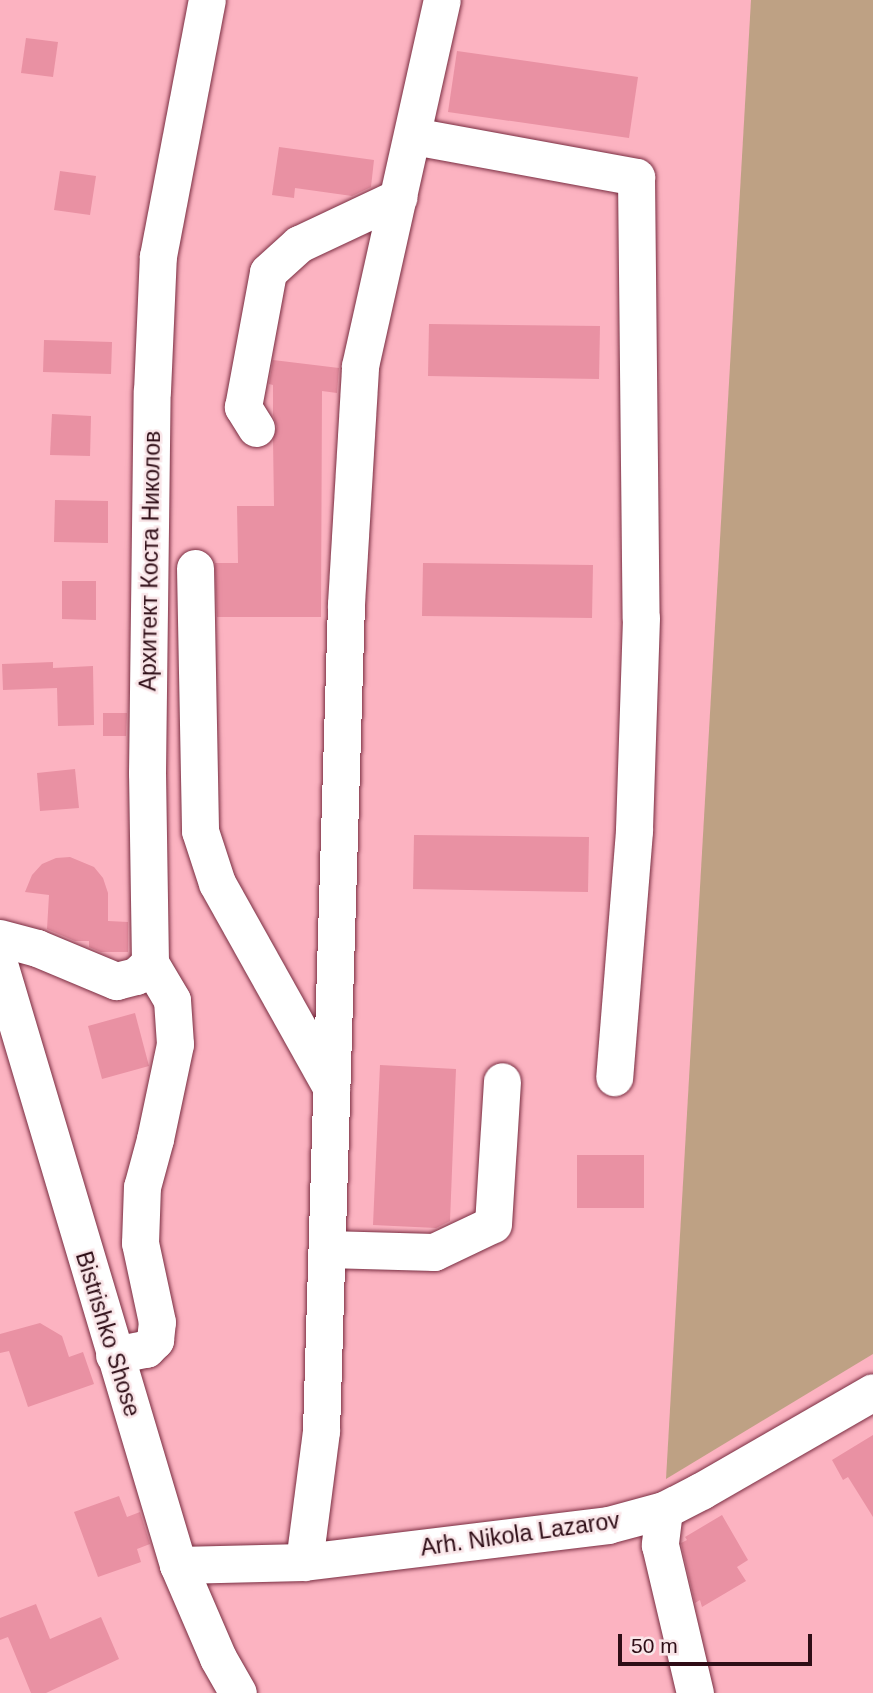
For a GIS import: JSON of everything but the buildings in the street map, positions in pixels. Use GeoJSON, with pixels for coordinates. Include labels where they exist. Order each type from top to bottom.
{"type":"FeatureCollection","features":[{"type":"Feature","properties":{"kind":"street","name":"Архитект Коста Николов"},"geometry":{"type":"LineString","coordinates":[[150,963],[147,773],[152,391],[158,256],[207,0]]}},
{"type":"Feature","properties":{"kind":"street"},"geometry":{"type":"LineString","coordinates":[[304,1562],[321,1431],[346,604],[360,366],[442,0]]}},
{"type":"Feature","properties":{"kind":"street"},"geometry":{"type":"LineString","coordinates":[[413,136],[636,177],[641,618],[634,831],[614,1077]]}},
{"type":"Feature","properties":{"kind":"street"},"geometry":{"type":"LineString","coordinates":[[256,428],[243,407],[268,272],[299,244],[399,197]]}},
{"type":"Feature","properties":{"kind":"street"},"geometry":{"type":"LineString","coordinates":[[195,568],[200,831],[217,883],[331,1087]]}},
{"type":"Feature","properties":{"kind":"street"},"geometry":{"type":"LineString","coordinates":[[0,938],[37,948],[116,981],[136,976],[150,963],[172,1000],[175,1044],[142,1187],[140,1243],[157,1322],[155,1340],[146,1349],[114,1356]]}},
{"type":"Feature","properties":{"kind":"street","name":"Bistrishko Shose"},"geometry":{"type":"LineString","coordinates":[[0,967],[178,1565],[212,1647],[238,1693]]}},
{"type":"Feature","properties":{"kind":"street"},"geometry":{"type":"LineString","coordinates":[[327,1249],[433,1252],[493,1224],[502,1081]]}},
{"type":"Feature","properties":{"kind":"street","name":"Arh. Nikola Lazarov"},"geometry":{"type":"LineString","coordinates":[[178,1565],[304,1562],[608,1525],[664,1510],[873,1392]]}},
{"type":"Feature","properties":{"kind":"street"},"geometry":{"type":"LineString","coordinates":[[664,1510],[660,1545],[695,1693]]}},
{"type":"Feature","properties":{"kind":"shaded area"},"geometry":{"type":"Polygon","coordinates":[[[751,0],[873,0],[873,1354],[666,1479],[751,0]]]}}]}
